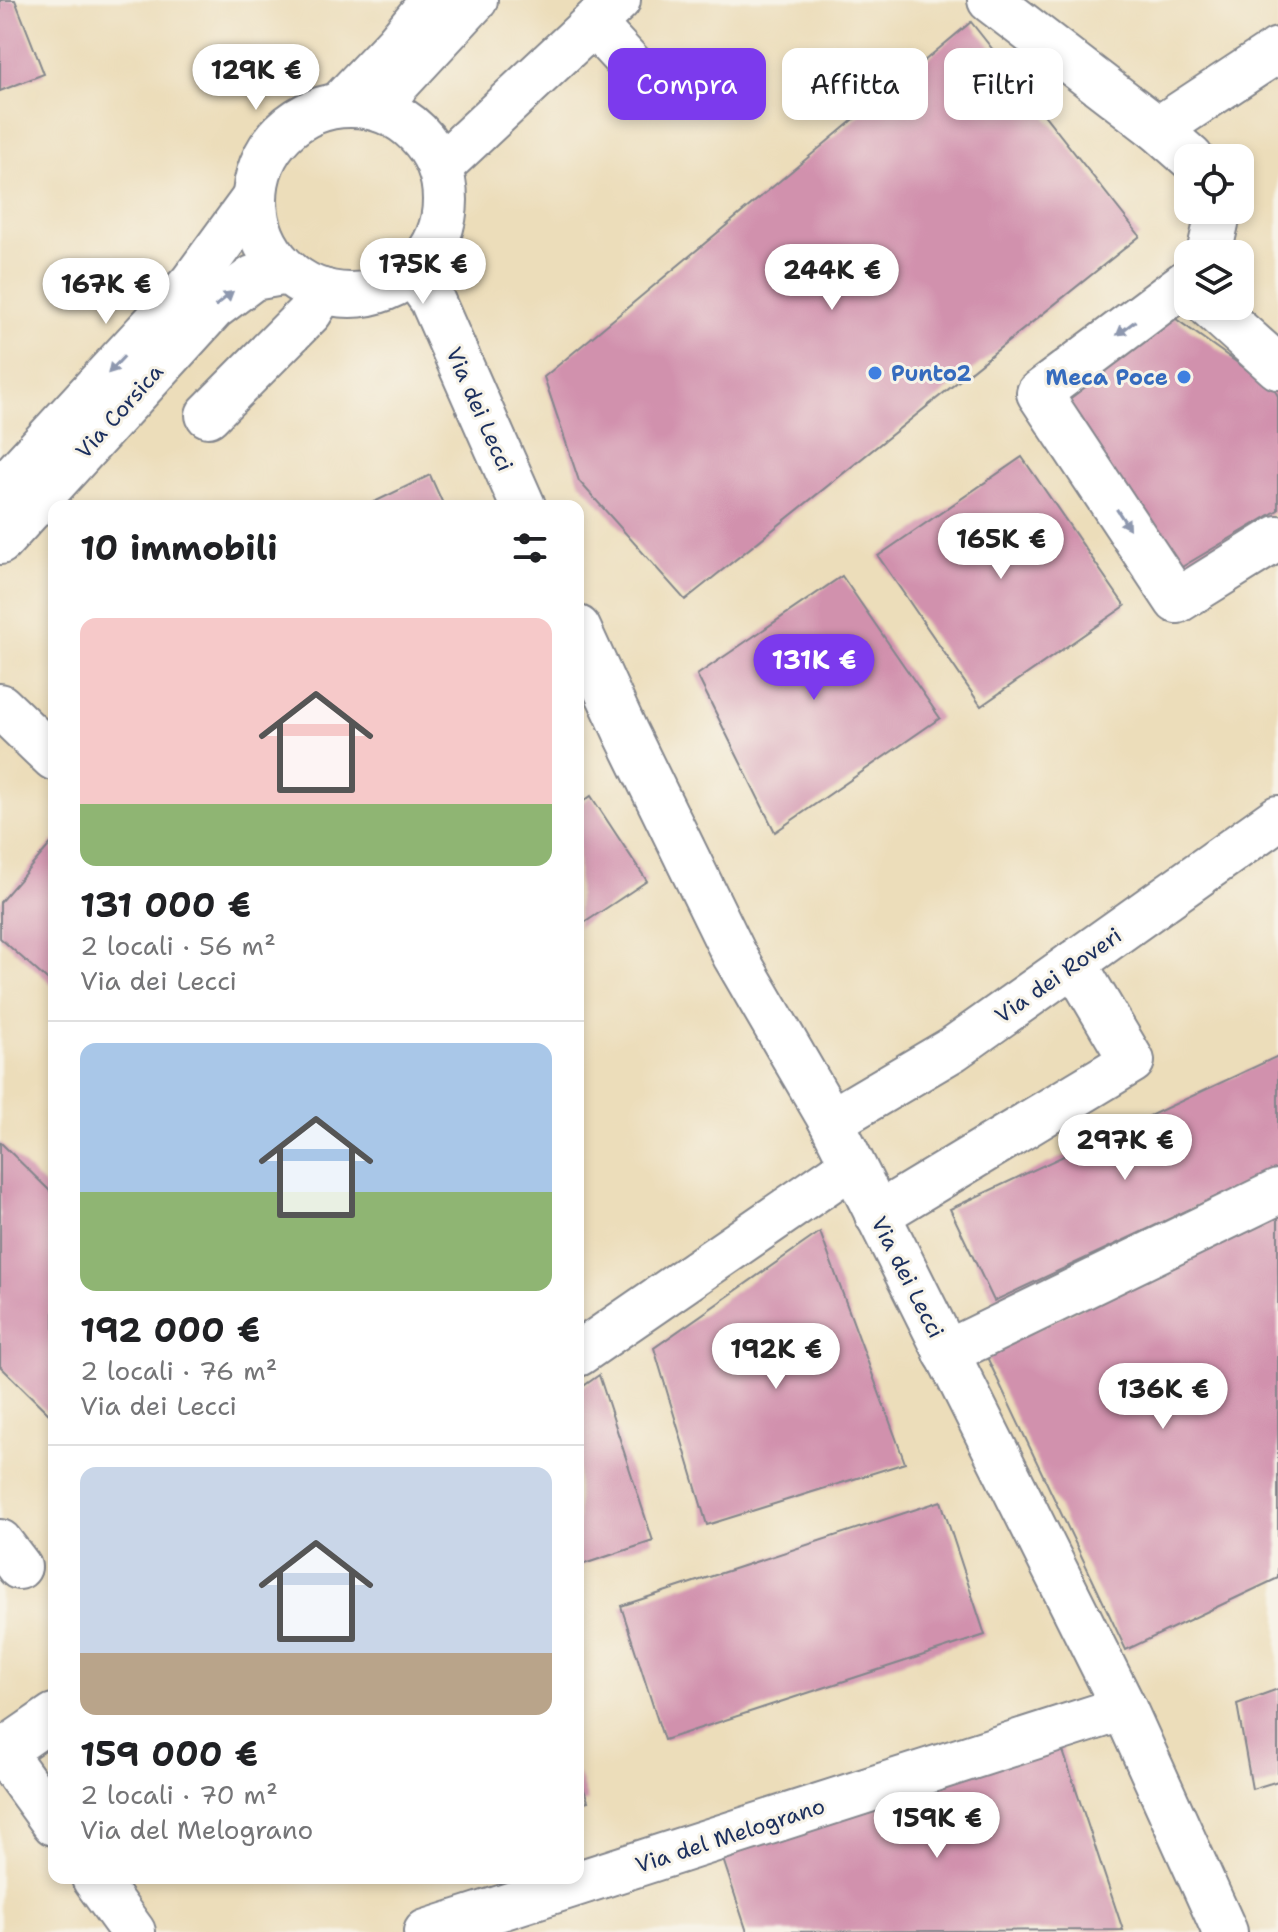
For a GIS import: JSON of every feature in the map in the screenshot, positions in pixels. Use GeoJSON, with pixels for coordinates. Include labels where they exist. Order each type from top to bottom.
{"type":"FeatureCollection","features":[{"type":"Feature","properties":{"kind":"main road"},"geometry":{"type":"LineString","coordinates":[[359,107],[397,44],[433,0]]}},
{"type":"Feature","properties":{"kind":"main road"},"geometry":{"type":"LineString","coordinates":[[359,107],[397,84],[475,0]]}},
{"type":"Feature","properties":{"kind":"main road"},"geometry":{"type":"LineString","coordinates":[[990,0],[1175,144]]}},
{"type":"Feature","properties":{"kind":"main road"},"geometry":{"type":"LineString","coordinates":[[440,167],[606,12],[623,48]]}},
{"type":"Feature","properties":{"kind":"main road"},"geometry":{"type":"LineString","coordinates":[[1158,129],[1278,50]]}},
{"type":"Feature","properties":{"kind":"main road","name":"Via Corsica"},"geometry":{"type":"LineString","coordinates":[[359,107],[397,116],[413,128],[430,148],[440,167],[445,191],[443,221],[433,247],[412,272],[388,287],[362,295],[341,295],[305,281],[276,260],[260,231],[255,197],[261,167],[275,141],[300,119],[323,108],[359,107]]}},
{"type":"Feature","properties":{"kind":"main road","name":"Via Corsica"},"geometry":{"type":"LineString","coordinates":[[0,491],[192,283],[255,197]]}},
{"type":"Feature","properties":{"kind":"main road","name":"Via dei Lecci"},"geometry":{"type":"LineString","coordinates":[[412,272],[432,300],[520,500]]}},
{"type":"Feature","properties":{"kind":"main road","name":"Via Corsica"},"geometry":{"type":"LineString","coordinates":[[0,542],[213,308],[253,278],[305,281]]}},
{"type":"Feature","properties":{"kind":"main road"},"geometry":{"type":"LineString","coordinates":[[208,415],[310,312],[305,281]]}},
{"type":"Feature","properties":{"kind":"main road"},"geometry":{"type":"LineString","coordinates":[[1174,292],[1039,393],[1177,601],[1277,541]]}},
{"type":"Feature","properties":{"kind":"main road"},"geometry":{"type":"LineString","coordinates":[[1226,320],[1278,367]]}},
{"type":"Feature","properties":{"kind":"main road","name":"Via dei Lecci"},"geometry":{"type":"LineString","coordinates":[[584,641],[735,956],[831,1121],[1124,1708],[1225,1932]]}},
{"type":"Feature","properties":{"kind":"main road"},"geometry":{"type":"LineString","coordinates":[[0,706],[48,752]]}},
{"type":"Feature","properties":{"kind":"main road","name":"Via dei Roveri"},"geometry":{"type":"LineString","coordinates":[[831,1121],[953,1049],[1278,818]]}},
{"type":"Feature","properties":{"kind":"main road"},"geometry":{"type":"LineString","coordinates":[[877,1215],[1132,1061],[1074,963]]}},
{"type":"Feature","properties":{"kind":"main road"},"geometry":{"type":"LineString","coordinates":[[584,1350],[852,1165]]}},
{"type":"Feature","properties":{"kind":"main road"},"geometry":{"type":"LineString","coordinates":[[946,1353],[1278,1192]]}},
{"type":"Feature","properties":{"kind":"main road","name":"Via del Melograno"},"geometry":{"type":"LineString","coordinates":[[584,1881],[1124,1708]]}},
{"type":"Feature","properties":{"kind":"main road"},"geometry":{"type":"LineString","coordinates":[[48,1721],[4,1760],[48,1815]]}},
{"type":"Feature","properties":{"kind":"main road"},"geometry":{"type":"LineString","coordinates":[[98,1884],[133,1932]]}},
{"type":"Feature","properties":{"kind":"main road","name":"Via del Melograno"},"geometry":{"type":"LineString","coordinates":[[426,1932],[576,1884]]}},
{"type":"Feature","properties":{"kind":"building"},"geometry":{"type":"Polygon","coordinates":[[[0,0],[15,0],[44,74],[0,91],[0,0]]]}},
{"type":"Feature","properties":{"kind":"building"},"geometry":{"type":"Polygon","coordinates":[[[971,22],[992,48],[944,48],[944,120],[1048,120],[1140,236],[685,600],[579,481],[544,377],[853,120],[928,120],[928,58],[971,22]]]}},
{"type":"Feature","properties":{"kind":"building"},"geometry":{"type":"Polygon","coordinates":[[[1169,314],[1274,389],[1278,396],[1278,510],[1175,571],[1057,400],[1169,314]]]}},
{"type":"Feature","properties":{"kind":"building"},"geometry":{"type":"Polygon","coordinates":[[[1022,457],[1125,606],[981,706],[878,556],[1022,457]]]}},
{"type":"Feature","properties":{"kind":"building"},"geometry":{"type":"Polygon","coordinates":[[[430,475],[441,500],[378,500],[430,475]]]}},
{"type":"Feature","properties":{"kind":"building"},"geometry":{"type":"Polygon","coordinates":[[[842,576],[940,718],[775,832],[697,675],[842,576]]]}},
{"type":"Feature","properties":{"kind":"building"},"geometry":{"type":"Polygon","coordinates":[[[591,796],[647,881],[584,923],[584,801],[591,796]]]}},
{"type":"Feature","properties":{"kind":"building"},"geometry":{"type":"Polygon","coordinates":[[[48,847],[48,981],[0,938],[0,902],[48,847]]]}},
{"type":"Feature","properties":{"kind":"building"},"geometry":{"type":"Polygon","coordinates":[[[1278,1056],[1278,1168],[994,1301],[950,1209],[1278,1056]]]}},
{"type":"Feature","properties":{"kind":"building"},"geometry":{"type":"Polygon","coordinates":[[[0,1142],[48,1189],[48,1413],[0,1366],[0,1142]]]}},
{"type":"Feature","properties":{"kind":"building"},"geometry":{"type":"Polygon","coordinates":[[[1278,1213],[1278,1578],[1126,1650],[985,1353],[1278,1213]]]}},
{"type":"Feature","properties":{"kind":"building"},"geometry":{"type":"Polygon","coordinates":[[[820,1232],[905,1463],[707,1525],[654,1348],[820,1232]]]}},
{"type":"Feature","properties":{"kind":"building"},"geometry":{"type":"Polygon","coordinates":[[[599,1375],[653,1541],[584,1564],[584,1386],[599,1375]]]}},
{"type":"Feature","properties":{"kind":"building"},"geometry":{"type":"Polygon","coordinates":[[[941,1501],[985,1635],[664,1740],[621,1606],[941,1501]]]}},
{"type":"Feature","properties":{"kind":"building"},"geometry":{"type":"Polygon","coordinates":[[[1278,1689],[1278,1781],[1252,1789],[1237,1704],[1278,1689]]]}},
{"type":"Feature","properties":{"kind":"building"},"geometry":{"type":"Polygon","coordinates":[[[1059,1739],[1123,1930],[747,1932],[721,1853],[1059,1739]]]}},
{"type":"Feature","properties":{"kind":"place","name":"Punto2"},"geometry":{"type":"Point","coordinates":[875,373]}},
{"type":"Feature","properties":{"kind":"place","name":"Meca Poce"},"geometry":{"type":"Point","coordinates":[1184,377]}}]}
